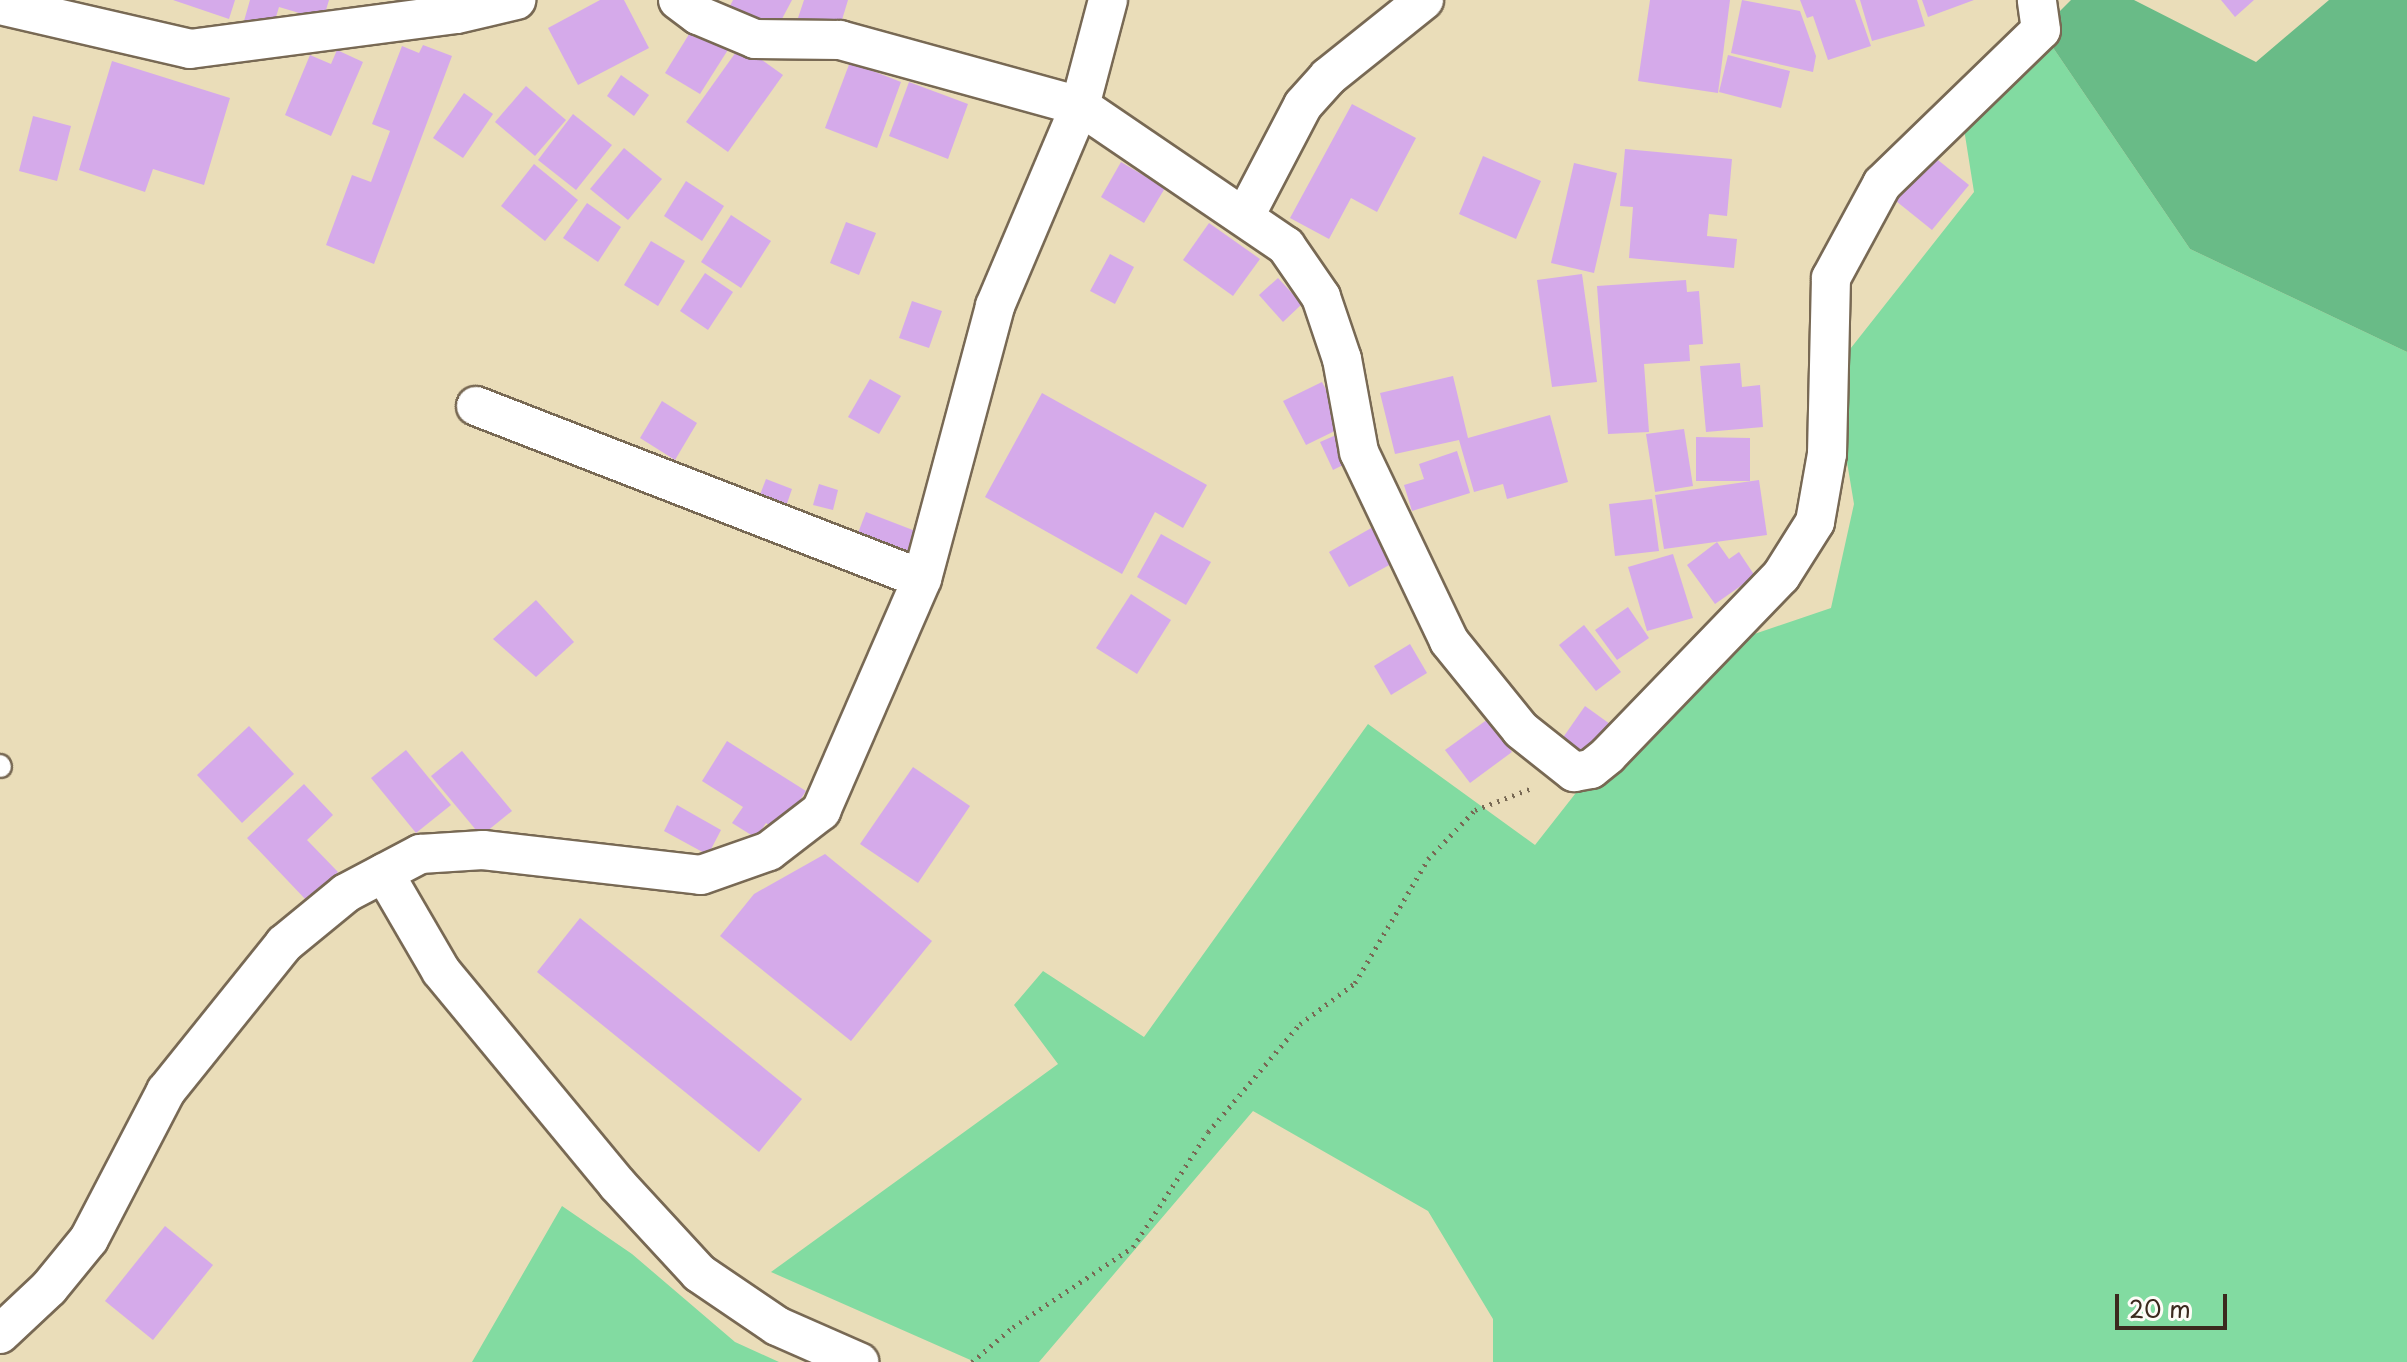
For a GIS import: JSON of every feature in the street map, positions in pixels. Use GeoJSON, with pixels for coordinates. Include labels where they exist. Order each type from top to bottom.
{"type":"FeatureCollection","features":[{"type":"Feature","properties":{"kind":"street"},"geometry":{"type":"LineString","coordinates":[[0,5],[113,15],[190,49],[264,43],[457,14],[516,0]]}},
{"type":"Feature","properties":{"kind":"street"},"geometry":{"type":"LineString","coordinates":[[678,0],[698,15],[755,39],[840,40],[1080,106],[1286,246],[1321,297],[1342,359],[1359,452],[1449,641],[1521,730],[1574,772],[1591,769],[1608,755],[1781,576],[1815,522],[1827,454],[1831,278],[1882,184],[2041,30],[2037,0]]}},
{"type":"Feature","properties":{"kind":"street"},"geometry":{"type":"LineString","coordinates":[[0,1334],[49,1288],[89,1239],[166,1091],[284,944],[346,893],[420,854],[483,850],[701,875],[769,851],[821,811],[922,579],[995,306],[1080,106],[1108,0]]}},
{"type":"Feature","properties":{"kind":"street"},"geometry":{"type":"LineString","coordinates":[[1245,216],[1303,105],[1328,77],[1424,0]]}},
{"type":"Feature","properties":{"kind":"street"},"geometry":{"type":"LineString","coordinates":[[476,406],[922,579]]}},
{"type":"Feature","properties":{"kind":"street"},"geometry":{"type":"LineString","coordinates":[[384,873],[441,971],[617,1184],[699,1273],[777,1326],[859,1362]]}},
{"type":"Feature","properties":{"kind":"path"},"geometry":{"type":"LineString","coordinates":[[972,1362],[1013,1327],[1133,1247],[1208,1132],[1300,1024],[1355,983],[1428,859],[1475,810],[1574,772]]}},
{"type":"Feature","properties":{"kind":"green space"},"geometry":{"type":"Polygon","coordinates":[[[2071,0],[2134,0],[2256,62],[2329,0],[2407,0],[2407,352],[2190,249],[2041,30],[2071,0]]]}},
{"type":"Feature","properties":{"kind":"green space"},"geometry":{"type":"Polygon","coordinates":[[[2041,30],[2190,249],[2407,352],[2407,1362],[1493,1362],[1493,1319],[1428,1211],[1253,1111],[1039,1362],[975,1362],[771,1272],[1058,1064],[1014,1005],[1043,971],[1144,1037],[1368,724],[1535,845],[1681,659],[1831,608],[1854,504],[1832,372],[1974,192],[1964,129],[2041,30]]]}},
{"type":"Feature","properties":{"kind":"green space"},"geometry":{"type":"Polygon","coordinates":[[[562,1206],[632,1254],[735,1342],[779,1362],[472,1362],[562,1206]]]}},
{"type":"Feature","properties":{"kind":"building"},"geometry":{"type":"Polygon","coordinates":[[[173,0],[235,0],[229,19],[173,0]]]}},
{"type":"Feature","properties":{"kind":"building"},"geometry":{"type":"Polygon","coordinates":[[[250,0],[329,0],[323,20],[279,7],[272,30],[244,21],[250,0]]]}},
{"type":"Feature","properties":{"kind":"building"},"geometry":{"type":"Polygon","coordinates":[[[600,0],[624,0],[649,48],[578,85],[548,28],[600,0]]]}},
{"type":"Feature","properties":{"kind":"building"},"geometry":{"type":"Polygon","coordinates":[[[733,0],[792,0],[775,32],[729,8],[733,0]]]}},
{"type":"Feature","properties":{"kind":"building"},"geometry":{"type":"Polygon","coordinates":[[[804,0],[848,0],[838,33],[798,18],[804,0]]]}},
{"type":"Feature","properties":{"kind":"building"},"geometry":{"type":"Polygon","coordinates":[[[1650,0],[1730,0],[1718,93],[1638,81],[1650,0]]]}},
{"type":"Feature","properties":{"kind":"building"},"geometry":{"type":"Polygon","coordinates":[[[1742,0],[1800,11],[1816,56],[1813,72],[1731,53],[1742,0]]]}},
{"type":"Feature","properties":{"kind":"building"},"geometry":{"type":"Polygon","coordinates":[[[1800,0],[1855,0],[1871,46],[1828,60],[1813,16],[1807,18],[1800,0]]]}},
{"type":"Feature","properties":{"kind":"building"},"geometry":{"type":"Polygon","coordinates":[[[1860,0],[1917,0],[1925,26],[1872,41],[1860,0]]]}},
{"type":"Feature","properties":{"kind":"building"},"geometry":{"type":"Polygon","coordinates":[[[1922,0],[1974,0],[1928,17],[1922,0]]]}},
{"type":"Feature","properties":{"kind":"building"},"geometry":{"type":"Polygon","coordinates":[[[2221,0],[2254,0],[2235,17],[2221,0]]]}},
{"type":"Feature","properties":{"kind":"building"},"geometry":{"type":"Polygon","coordinates":[[[696,23],[731,45],[700,94],[665,73],[696,23]]]}},
{"type":"Feature","properties":{"kind":"building"},"geometry":{"type":"Polygon","coordinates":[[[423,45],[452,56],[374,264],[326,245],[352,175],[371,182],[390,131],[372,124],[402,46],[419,53],[423,45]]]}},
{"type":"Feature","properties":{"kind":"building"},"geometry":{"type":"Polygon","coordinates":[[[741,45],[783,75],[728,152],[686,122],[741,45]]]}},
{"type":"Feature","properties":{"kind":"building"},"geometry":{"type":"Polygon","coordinates":[[[337,50],[363,62],[331,136],[285,115],[310,55],[331,64],[337,50]]]}},
{"type":"Feature","properties":{"kind":"building"},"geometry":{"type":"Polygon","coordinates":[[[1728,55],[1790,71],[1781,108],[1719,92],[1728,55]]]}},
{"type":"Feature","properties":{"kind":"building"},"geometry":{"type":"Polygon","coordinates":[[[112,61],[230,98],[204,185],[153,169],[145,192],[79,170],[112,61]]]}},
{"type":"Feature","properties":{"kind":"building"},"geometry":{"type":"Polygon","coordinates":[[[850,62],[901,82],[877,148],[825,128],[850,62]]]}},
{"type":"Feature","properties":{"kind":"building"},"geometry":{"type":"Polygon","coordinates":[[[621,75],[649,95],[634,116],[607,96],[621,75]]]}},
{"type":"Feature","properties":{"kind":"building"},"geometry":{"type":"Polygon","coordinates":[[[909,82],[968,104],[948,159],[889,136],[909,82]]]}},
{"type":"Feature","properties":{"kind":"building"},"geometry":{"type":"Polygon","coordinates":[[[526,86],[566,120],[535,156],[495,122],[526,86]]]}},
{"type":"Feature","properties":{"kind":"building"},"geometry":{"type":"Polygon","coordinates":[[[464,93],[493,114],[463,158],[433,138],[464,93]]]}},
{"type":"Feature","properties":{"kind":"building"},"geometry":{"type":"Polygon","coordinates":[[[1352,104],[1416,138],[1377,212],[1351,198],[1329,239],[1290,218],[1352,104]]]}},
{"type":"Feature","properties":{"kind":"building"},"geometry":{"type":"Polygon","coordinates":[[[573,114],[612,145],[576,190],[538,160],[573,114]]]}},
{"type":"Feature","properties":{"kind":"building"},"geometry":{"type":"Polygon","coordinates":[[[33,116],[71,126],[57,181],[19,171],[33,116]]]}},
{"type":"Feature","properties":{"kind":"building"},"geometry":{"type":"Polygon","coordinates":[[[624,148],[662,179],[628,220],[590,189],[624,148]]]}},
{"type":"Feature","properties":{"kind":"building"},"geometry":{"type":"Polygon","coordinates":[[[1625,149],[1732,159],[1727,216],[1709,214],[1707,236],[1737,239],[1734,268],[1629,258],[1633,207],[1620,206],[1625,149]]]}},
{"type":"Feature","properties":{"kind":"building"},"geometry":{"type":"Polygon","coordinates":[[[1483,156],[1541,181],[1516,239],[1459,214],[1483,156]]]}},
{"type":"Feature","properties":{"kind":"building"},"geometry":{"type":"Polygon","coordinates":[[[1933,156],[1969,185],[1932,230],[1896,201],[1933,156]]]}},
{"type":"Feature","properties":{"kind":"building"},"geometry":{"type":"Polygon","coordinates":[[[1121,162],[1165,188],[1144,223],[1101,197],[1121,162]]]}},
{"type":"Feature","properties":{"kind":"building"},"geometry":{"type":"Polygon","coordinates":[[[1574,163],[1617,173],[1594,273],[1551,263],[1574,163]]]}},
{"type":"Feature","properties":{"kind":"building"},"geometry":{"type":"Polygon","coordinates":[[[534,164],[578,200],[545,241],[501,206],[534,164]]]}},
{"type":"Feature","properties":{"kind":"building"},"geometry":{"type":"Polygon","coordinates":[[[686,181],[724,206],[702,241],[664,216],[686,181]]]}},
{"type":"Feature","properties":{"kind":"building"},"geometry":{"type":"Polygon","coordinates":[[[587,203],[621,227],[598,262],[563,238],[587,203]]]}},
{"type":"Feature","properties":{"kind":"building"},"geometry":{"type":"Polygon","coordinates":[[[731,215],[771,241],[741,288],[701,262],[731,215]]]}},
{"type":"Feature","properties":{"kind":"building"},"geometry":{"type":"Polygon","coordinates":[[[846,222],[876,233],[859,275],[830,263],[846,222]]]}},
{"type":"Feature","properties":{"kind":"building"},"geometry":{"type":"Polygon","coordinates":[[[1209,223],[1260,259],[1233,296],[1183,260],[1209,223]]]}},
{"type":"Feature","properties":{"kind":"building"},"geometry":{"type":"Polygon","coordinates":[[[651,241],[685,261],[658,306],[624,285],[651,241]]]}},
{"type":"Feature","properties":{"kind":"building"},"geometry":{"type":"Polygon","coordinates":[[[1110,254],[1134,267],[1115,304],[1090,291],[1110,254]]]}},
{"type":"Feature","properties":{"kind":"building"},"geometry":{"type":"Polygon","coordinates":[[[705,273],[733,292],[708,330],[680,311],[705,273]]]}},
{"type":"Feature","properties":{"kind":"building"},"geometry":{"type":"Polygon","coordinates":[[[1582,274],[1597,382],[1552,387],[1537,280],[1582,274]]]}},
{"type":"Feature","properties":{"kind":"building"},"geometry":{"type":"Polygon","coordinates":[[[1278,278],[1302,304],[1283,322],[1259,295],[1278,278]]]}},
{"type":"Feature","properties":{"kind":"building"},"geometry":{"type":"Polygon","coordinates":[[[1686,280],[1687,292],[1699,291],[1703,344],[1689,345],[1690,361],[1644,364],[1649,432],[1608,434],[1597,286],[1686,280]]]}},
{"type":"Feature","properties":{"kind":"building"},"geometry":{"type":"Polygon","coordinates":[[[912,301],[942,311],[929,348],[899,338],[912,301]]]}},
{"type":"Feature","properties":{"kind":"building"},"geometry":{"type":"Polygon","coordinates":[[[1740,363],[1742,387],[1760,385],[1763,427],[1706,432],[1700,366],[1740,363]]]}},
{"type":"Feature","properties":{"kind":"building"},"geometry":{"type":"Polygon","coordinates":[[[1453,376],[1468,438],[1550,415],[1568,482],[1507,499],[1503,484],[1474,492],[1459,440],[1395,454],[1380,393],[1453,376]]]}},
{"type":"Feature","properties":{"kind":"building"},"geometry":{"type":"Polygon","coordinates":[[[870,379],[901,396],[879,434],[848,417],[870,379]]]}},
{"type":"Feature","properties":{"kind":"building"},"geometry":{"type":"Polygon","coordinates":[[[1322,382],[1345,426],[1306,445],[1283,401],[1322,382]]]}},
{"type":"Feature","properties":{"kind":"building"},"geometry":{"type":"Polygon","coordinates":[[[1042,393],[1207,485],[1183,528],[1155,512],[1122,574],[985,497],[1042,393]]]}},
{"type":"Feature","properties":{"kind":"building"},"geometry":{"type":"Polygon","coordinates":[[[662,401],[697,423],[675,460],[640,438],[662,401]]]}},
{"type":"Feature","properties":{"kind":"building"},"geometry":{"type":"Polygon","coordinates":[[[1684,429],[1693,486],[1655,492],[1646,434],[1684,429]]]}},
{"type":"Feature","properties":{"kind":"building"},"geometry":{"type":"Polygon","coordinates":[[[1343,432],[1355,459],[1333,470],[1320,442],[1343,432]]]}},
{"type":"Feature","properties":{"kind":"building"},"geometry":{"type":"Polygon","coordinates":[[[1696,437],[1750,438],[1750,481],[1696,481],[1696,437]]]}},
{"type":"Feature","properties":{"kind":"building"},"geometry":{"type":"Polygon","coordinates":[[[1457,451],[1470,493],[1412,511],[1404,485],[1424,479],[1419,464],[1457,451]]]}},
{"type":"Feature","properties":{"kind":"building"},"geometry":{"type":"Polygon","coordinates":[[[766,479],[792,489],[782,518],[755,508],[766,479]]]}},
{"type":"Feature","properties":{"kind":"building"},"geometry":{"type":"Polygon","coordinates":[[[1759,480],[1767,535],[1664,549],[1655,495],[1759,480]]]}},
{"type":"Feature","properties":{"kind":"building"},"geometry":{"type":"Polygon","coordinates":[[[819,484],[838,490],[833,510],[813,505],[819,484]]]}},
{"type":"Feature","properties":{"kind":"building"},"geometry":{"type":"Polygon","coordinates":[[[1652,499],[1659,551],[1615,556],[1609,504],[1652,499]]]}},
{"type":"Feature","properties":{"kind":"building"},"geometry":{"type":"Polygon","coordinates":[[[866,512],[918,532],[907,561],[855,541],[866,512]]]}},
{"type":"Feature","properties":{"kind":"building"},"geometry":{"type":"Polygon","coordinates":[[[1373,527],[1393,563],[1349,587],[1329,552],[1373,527]]]}},
{"type":"Feature","properties":{"kind":"building"},"geometry":{"type":"Polygon","coordinates":[[[1161,534],[1211,562],[1186,605],[1137,577],[1161,534]]]}},
{"type":"Feature","properties":{"kind":"building"},"geometry":{"type":"Polygon","coordinates":[[[1717,542],[1729,559],[1739,552],[1755,576],[1715,604],[1687,565],[1717,542]]]}},
{"type":"Feature","properties":{"kind":"building"},"geometry":{"type":"Polygon","coordinates":[[[1673,554],[1693,618],[1647,631],[1628,567],[1673,554]]]}},
{"type":"Feature","properties":{"kind":"building"},"geometry":{"type":"Polygon","coordinates":[[[1131,594],[1171,620],[1137,674],[1096,648],[1131,594]]]}},
{"type":"Feature","properties":{"kind":"building"},"geometry":{"type":"Polygon","coordinates":[[[536,600],[574,642],[536,677],[493,639],[536,600]]]}},
{"type":"Feature","properties":{"kind":"building"},"geometry":{"type":"Polygon","coordinates":[[[1628,607],[1649,638],[1617,660],[1595,630],[1628,607]]]}},
{"type":"Feature","properties":{"kind":"building"},"geometry":{"type":"Polygon","coordinates":[[[1584,625],[1621,672],[1596,691],[1559,645],[1584,625]]]}},
{"type":"Feature","properties":{"kind":"building"},"geometry":{"type":"Polygon","coordinates":[[[1410,644],[1427,673],[1391,695],[1374,666],[1410,644]]]}},
{"type":"Feature","properties":{"kind":"building"},"geometry":{"type":"Polygon","coordinates":[[[1585,706],[1610,724],[1579,767],[1555,749],[1585,706]]]}},
{"type":"Feature","properties":{"kind":"building"},"geometry":{"type":"Polygon","coordinates":[[[1488,719],[1512,752],[1470,783],[1445,750],[1488,719]]]}},
{"type":"Feature","properties":{"kind":"building"},"geometry":{"type":"Polygon","coordinates":[[[249,726],[294,774],[242,823],[197,775],[249,726]]]}},
{"type":"Feature","properties":{"kind":"building"},"geometry":{"type":"Polygon","coordinates":[[[727,741],[806,791],[779,832],[766,823],[756,838],[732,823],[743,807],[702,781],[727,741]]]}},
{"type":"Feature","properties":{"kind":"building"},"geometry":{"type":"Polygon","coordinates":[[[406,750],[451,805],[416,833],[371,778],[406,750]]]}},
{"type":"Feature","properties":{"kind":"building"},"geometry":{"type":"Polygon","coordinates":[[[462,751],[512,811],[481,836],[431,776],[462,751]]]}},
{"type":"Feature","properties":{"kind":"building"},"geometry":{"type":"Polygon","coordinates":[[[913,767],[970,806],[918,883],[860,844],[913,767]]]}},
{"type":"Feature","properties":{"kind":"building"},"geometry":{"type":"Polygon","coordinates":[[[304,784],[333,815],[307,840],[338,872],[307,901],[247,838],[304,784]]]}},
{"type":"Feature","properties":{"kind":"building"},"geometry":{"type":"Polygon","coordinates":[[[677,805],[721,830],[708,855],[664,831],[677,805]]]}},
{"type":"Feature","properties":{"kind":"building"},"geometry":{"type":"Polygon","coordinates":[[[825,854],[932,941],[851,1041],[720,936],[754,894],[825,854]]]}},
{"type":"Feature","properties":{"kind":"building"},"geometry":{"type":"Polygon","coordinates":[[[580,918],[802,1099],[759,1152],[537,972],[580,918]]]}},
{"type":"Feature","properties":{"kind":"building"},"geometry":{"type":"Polygon","coordinates":[[[165,1226],[213,1265],[153,1340],[105,1301],[165,1226]]]}}]}
